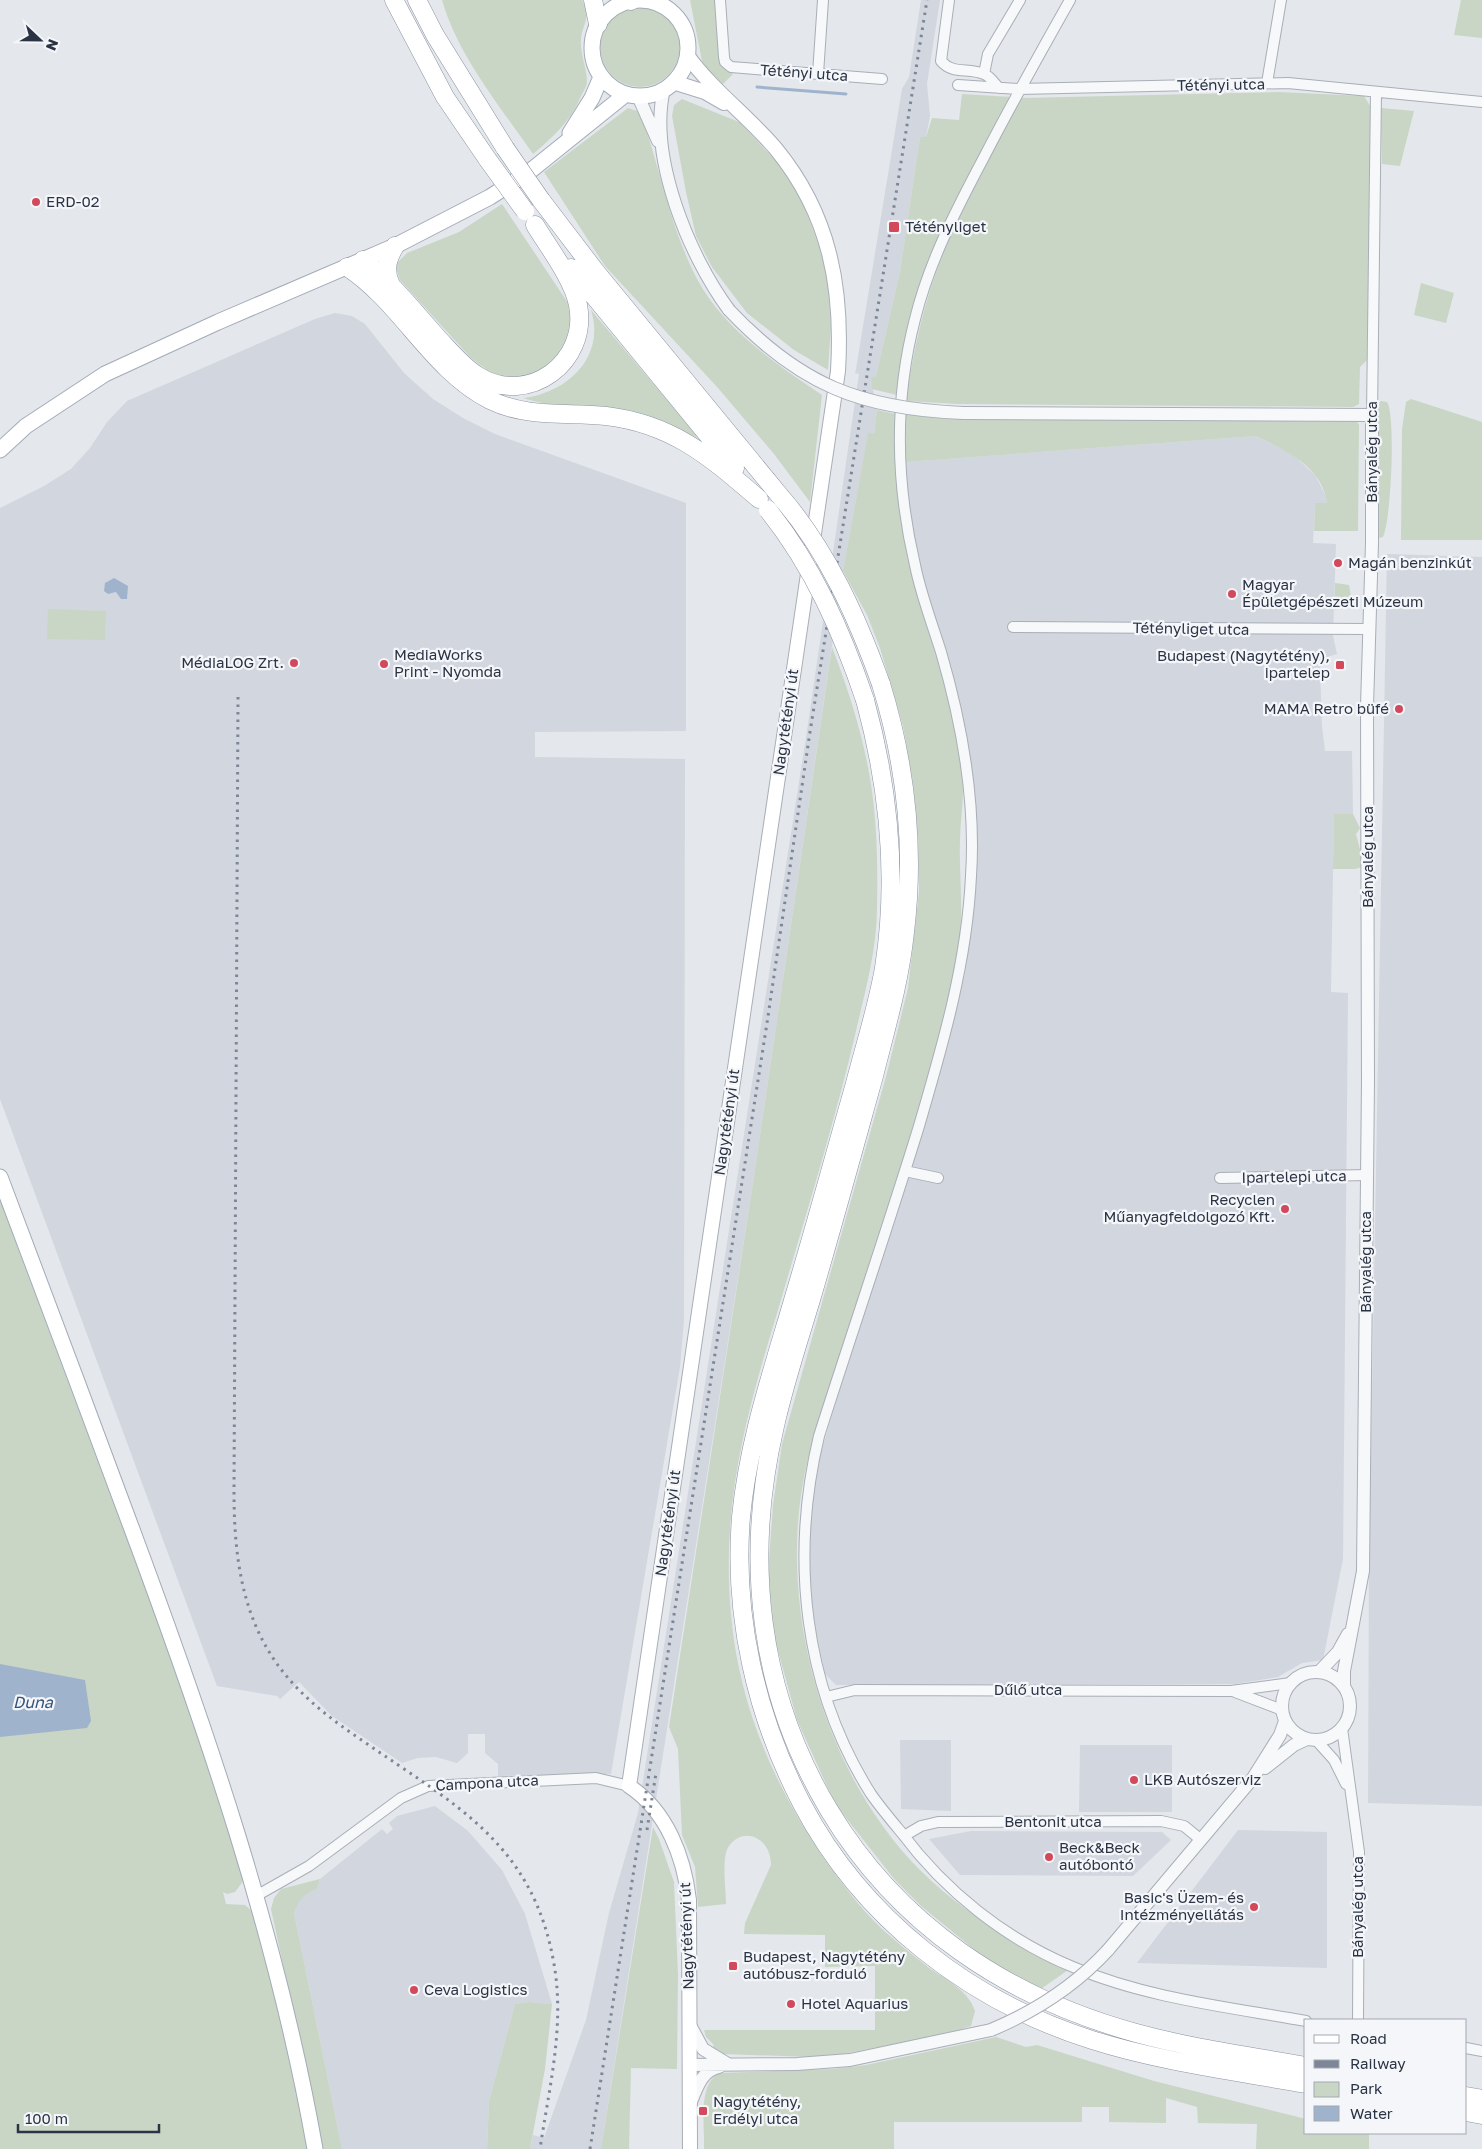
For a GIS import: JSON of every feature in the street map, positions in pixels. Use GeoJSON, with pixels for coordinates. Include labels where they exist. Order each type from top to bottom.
{"type":"FeatureCollection","features":[{"type":"Feature","properties":{"kind":"highway"},"geometry":{"type":"LineString","coordinates":[[394,0],[445,97],[530,218],[763,504],[795,547],[832,615],[852,661],[865,700],[881,765],[889,835],[891,885],[884,967],[825,1191],[768,1383],[751,1452],[742,1515],[740,1570],[745,1633],[758,1695],[788,1777],[811,1822],[849,1876],[884,1917],[902,1933],[962,1978],[1002,2003],[1093,2040],[1176,2061],[1304,2084]]}},
{"type":"Feature","properties":{"kind":"highway"},"geometry":{"type":"LineString","coordinates":[[417,0],[463,82],[541,200],[596,272],[808,531],[821,552],[858,624],[881,684],[900,758],[907,811],[910,871],[901,965],[837,1212],[785,1387],[766,1473],[758,1546],[759,1598],[768,1659],[778,1698],[793,1740],[818,1793],[878,1879],[915,1917],[977,1964],[1030,1994],[1099,2022],[1180,2044],[1304,2066]]}},
{"type":"Feature","properties":{"kind":"highway"},"geometry":{"type":"LineString","coordinates":[[429,0],[463,82]]}},
{"type":"Feature","properties":{"kind":"highway"},"geometry":{"type":"LineString","coordinates":[[593,0],[598,24]]}},
{"type":"Feature","properties":{"kind":"highway"},"geometry":{"type":"LineString","coordinates":[[364,260],[391,286],[456,357],[474,373],[495,384],[512,387],[537,383],[553,374],[568,358],[574,345],[580,320],[578,305],[571,285],[530,218]]}},
{"type":"Feature","properties":{"kind":"highway"},"geometry":{"type":"LineString","coordinates":[[391,286],[386,275],[386,266],[395,246]]}},
{"type":"Feature","properties":{"kind":"highway"},"geometry":{"type":"LineString","coordinates":[[364,260],[371,285]]}},
{"type":"Feature","properties":{"kind":"highway"},"geometry":{"type":"LineString","coordinates":[[347,267],[371,285],[458,378],[485,397],[504,406],[530,412],[606,416],[652,427],[671,434],[704,453],[763,504]]}},
{"type":"Feature","properties":{"kind":"highway"},"geometry":{"type":"LineString","coordinates":[[1467,2096],[1482,2099]]}},
{"type":"Feature","properties":{"kind":"highway"},"geometry":{"type":"LineString","coordinates":[[1467,2112],[1482,2115]]}},
{"type":"Feature","properties":{"kind":"main road"},"geometry":{"type":"LineString","coordinates":[[0,450],[26,426],[69,395],[105,374],[154,350],[395,246],[490,197],[528,172],[562,144],[632,95],[668,86],[682,69],[687,54],[684,30],[675,16],[654,2],[634,0],[612,9],[598,24],[594,32],[592,51],[596,69],[601,77],[617,90],[632,95]]}},
{"type":"Feature","properties":{"kind":"main road"},"geometry":{"type":"LineString","coordinates":[[675,16],[677,0]]}},
{"type":"Feature","properties":{"kind":"main road","name":"Nagytétényi út"},"geometry":{"type":"LineString","coordinates":[[687,54],[736,109],[776,149],[809,199],[820,225],[836,281],[840,310],[838,371],[629,1786],[648,1802],[670,1834],[680,1856],[686,1876],[689,1900],[690,2149]]}},
{"type":"Feature","properties":{"kind":"main road"},"geometry":{"type":"LineString","coordinates":[[562,144],[592,98],[601,77]]}},
{"type":"Feature","properties":{"kind":"main road","name":"Nagytétényi út"},"geometry":{"type":"LineString","coordinates":[[668,86],[704,92],[736,109]]}},
{"type":"Feature","properties":{"kind":"main road"},"geometry":{"type":"LineString","coordinates":[[0,1177],[155,1590],[210,1746],[256,1896],[304,2090],[315,2149]]}},
{"type":"Feature","properties":{"kind":"street","name":"Tétényi utca"},"geometry":{"type":"LineString","coordinates":[[720,0],[724,57],[728,65],[738,69],[882,78]]}},
{"type":"Feature","properties":{"kind":"street"},"geometry":{"type":"LineString","coordinates":[[818,74],[824,0]]}},
{"type":"Feature","properties":{"kind":"street"},"geometry":{"type":"LineString","coordinates":[[949,0],[941,61],[954,70],[984,74],[999,88]]}},
{"type":"Feature","properties":{"kind":"street"},"geometry":{"type":"LineString","coordinates":[[984,74],[988,54],[1020,0]]}},
{"type":"Feature","properties":{"kind":"street"},"geometry":{"type":"LineString","coordinates":[[1070,0],[1019,89],[962,198],[927,279],[915,318],[905,369],[901,402],[900,472],[916,573],[952,695],[961,734],[972,824],[968,921],[961,971],[946,1033],[905,1171],[822,1428],[810,1477],[805,1517],[804,1571],[814,1655],[826,1697],[844,1743],[871,1794],[930,1869],[985,1916],[1025,1943],[1073,1967],[1143,1990],[1304,2021]]}},
{"type":"Feature","properties":{"kind":"street"},"geometry":{"type":"LineString","coordinates":[[1267,83],[1281,0]]}},
{"type":"Feature","properties":{"kind":"street","name":"Tétényi utca"},"geometry":{"type":"LineString","coordinates":[[958,85],[1019,89],[1267,83],[1482,102]]}},
{"type":"Feature","properties":{"kind":"street"},"geometry":{"type":"LineString","coordinates":[[668,86],[660,122],[664,157],[676,207],[702,270],[730,310],[771,350],[813,379],[838,391],[904,409],[963,413],[1372,415]]}},
{"type":"Feature","properties":{"kind":"street","name":"Bányalég utca"},"geometry":{"type":"LineString","coordinates":[[1358,2019],[1359,1852],[1342,1728],[1349,1712],[1350,1703],[1344,1687],[1344,1671],[1364,1571],[1369,629],[1376,92]]}},
{"type":"Feature","properties":{"kind":"street"},"geometry":{"type":"LineString","coordinates":[[632,95],[664,157]]}},
{"type":"Feature","properties":{"kind":"street","name":"Tétényliget utca"},"geometry":{"type":"LineString","coordinates":[[1013,626],[1369,629]]}},
{"type":"Feature","properties":{"kind":"street"},"geometry":{"type":"LineString","coordinates":[[905,1171],[938,1178]]}},
{"type":"Feature","properties":{"kind":"street","name":"Ipartelepi utca"},"geometry":{"type":"LineString","coordinates":[[1220,1178],[1367,1175]]}},
{"type":"Feature","properties":{"kind":"street","name":"Bányalég utca"},"geometry":{"type":"LineString","coordinates":[[1291,1683],[1305,1674],[1319,1672],[1338,1652],[1354,1622]]}},
{"type":"Feature","properties":{"kind":"street"},"geometry":{"type":"LineString","coordinates":[[1319,1672],[1337,1680],[1344,1687]]}},
{"type":"Feature","properties":{"kind":"street"},"geometry":{"type":"LineString","coordinates":[[690,2065],[822,2063],[850,2060],[992,2030],[1061,1993],[1093,1966],[1108,1950],[1253,1778],[1280,1736],[1286,1691],[1291,1683]]}},
{"type":"Feature","properties":{"kind":"street","name":"Dűlő utca"},"geometry":{"type":"LineString","coordinates":[[826,1697],[855,1690],[1231,1691],[1291,1683]]}},
{"type":"Feature","properties":{"kind":"street","name":"Dűlő utca"},"geometry":{"type":"LineString","coordinates":[[1231,1691],[1284,1715]]}},
{"type":"Feature","properties":{"kind":"street","name":"Bányalég utca"},"geometry":{"type":"LineString","coordinates":[[1284,1715],[1291,1729],[1311,1739],[1334,1760],[1351,1794]]}},
{"type":"Feature","properties":{"kind":"street"},"geometry":{"type":"LineString","coordinates":[[1253,1778],[1294,1745],[1334,1734],[1342,1728]]}},
{"type":"Feature","properties":{"kind":"street","name":"Campona utca"},"geometry":{"type":"LineString","coordinates":[[256,1896],[310,1866],[401,1798],[428,1786],[596,1778],[629,1786]]}},
{"type":"Feature","properties":{"kind":"street","name":"Bentonit utca"},"geometry":{"type":"LineString","coordinates":[[904,1836],[921,1826],[938,1822],[1161,1821],[1184,1826],[1200,1839]]}},
{"type":"Feature","properties":{"kind":"street"},"geometry":{"type":"LineString","coordinates":[[690,2025],[703,2049],[728,2064]]}},
{"type":"Feature","properties":{"kind":"street"},"geometry":{"type":"LineString","coordinates":[[1467,2048],[1482,2051]]}},
{"type":"Feature","properties":{"kind":"street"},"geometry":{"type":"LineString","coordinates":[[690,2104],[704,2075],[712,2068],[728,2064]]}},
{"type":"Feature","properties":{"kind":"shaded area"},"geometry":{"type":"Polygon","coordinates":[[[921,0],[940,0],[927,84],[930,116],[926,137],[920,137],[900,272],[876,376],[871,379],[877,410],[874,434],[868,434],[843,571],[754,1176],[601,2149],[530,2149],[533,2135],[544,2138],[586,2020],[609,1913],[638,1813],[807,731],[859,374],[855,373],[902,89],[909,77],[921,0]]]}},
{"type":"Feature","properties":{"kind":"shaded area"},"geometry":{"type":"Polygon","coordinates":[[[335,313],[352,316],[365,324],[404,373],[433,399],[463,418],[495,434],[686,503],[686,731],[535,732],[535,757],[685,759],[684,1320],[680,1367],[611,1774],[498,1776],[498,1764],[485,1753],[485,1734],[468,1734],[468,1753],[457,1763],[436,1757],[418,1758],[402,1763],[332,1716],[299,1682],[280,1699],[277,1696],[217,1686],[0,1099],[0,508],[44,486],[71,469],[90,448],[107,422],[127,401],[315,319],[335,313]]]}},
{"type":"Feature","properties":{"kind":"shaded area"},"geometry":{"type":"Polygon","coordinates":[[[1256,436],[1291,453],[1315,475],[1326,496],[1327,503],[1315,503],[1313,543],[1336,544],[1333,636],[1337,654],[1327,657],[1320,668],[1322,726],[1325,751],[1352,751],[1353,814],[1334,814],[1331,992],[1348,993],[1343,1559],[1323,1660],[1302,1663],[1278,1677],[1235,1684],[836,1685],[825,1674],[810,1605],[810,1518],[818,1463],[843,1377],[898,1211],[950,1035],[965,974],[976,890],[976,844],[970,758],[963,717],[918,562],[909,510],[905,462],[1256,436]]]}},
{"type":"Feature","properties":{"kind":"shaded area"},"geometry":{"type":"Polygon","coordinates":[[[1387,554],[1482,557],[1482,1806],[1368,1803],[1369,1562],[1387,554]]]}},
{"type":"Feature","properties":{"kind":"shaded area"},"geometry":{"type":"Polygon","coordinates":[[[900,1740],[951,1740],[951,1811],[901,1809],[900,1740]]]}},
{"type":"Feature","properties":{"kind":"shaded area"},"geometry":{"type":"Polygon","coordinates":[[[1080,1745],[1172,1745],[1172,1812],[1079,1812],[1080,1745]]]}},
{"type":"Feature","properties":{"kind":"shaded area"},"geometry":{"type":"Polygon","coordinates":[[[435,1806],[468,1831],[502,1870],[525,1914],[552,2004],[528,2002],[515,2004],[489,2101],[487,2149],[342,2149],[294,1913],[298,1901],[307,1893],[317,1889],[320,1879],[382,1829],[387,1834],[393,1829],[389,1823],[397,1816],[435,1806]]]}},
{"type":"Feature","properties":{"kind":"shaded area"},"geometry":{"type":"Polygon","coordinates":[[[1238,1830],[1327,1832],[1327,1968],[1137,1963],[1238,1830]]]}},
{"type":"Feature","properties":{"kind":"shaded area","name":"Beck&Beck autóbontó"},"geometry":{"type":"Polygon","coordinates":[[[971,1831],[1162,1832],[1171,1840],[1133,1876],[960,1875],[929,1839],[971,1831]]]}},
{"type":"Feature","properties":{"kind":"green space"},"geometry":{"type":"Polygon","coordinates":[[[442,0],[582,0],[587,16],[581,35],[581,45],[587,82],[577,105],[567,121],[533,154],[469,61],[449,21],[442,0]]]}},
{"type":"Feature","properties":{"kind":"green space"},"geometry":{"type":"Polygon","coordinates":[[[690,0],[718,0],[722,62],[733,74],[720,87],[702,61],[690,0]]]}},
{"type":"Feature","properties":{"kind":"green space"},"geometry":{"type":"Polygon","coordinates":[[[1461,0],[1482,0],[1482,38],[1454,35],[1461,0]]]}},
{"type":"Feature","properties":{"kind":"green space"},"geometry":{"type":"Polygon","coordinates":[[[640,7],[662,14],[668,19],[679,39],[680,47],[673,69],[668,75],[648,86],[640,87],[618,80],[612,75],[601,55],[600,47],[607,25],[612,19],[632,8],[640,7]]]}},
{"type":"Feature","properties":{"kind":"green space"},"geometry":{"type":"Polygon","coordinates":[[[1278,92],[1364,96],[1372,109],[1368,359],[1360,367],[1359,404],[1353,407],[957,404],[906,401],[922,319],[941,259],[984,168],[1022,98],[1278,92]]]}},
{"type":"Feature","properties":{"kind":"green space"},"geometry":{"type":"Polygon","coordinates":[[[962,94],[1011,97],[955,202],[931,256],[906,332],[897,395],[872,389],[871,378],[876,376],[900,272],[920,137],[926,137],[932,118],[959,120],[962,94]]]}},
{"type":"Feature","properties":{"kind":"green space"},"geometry":{"type":"Polygon","coordinates":[[[682,99],[739,122],[777,162],[801,198],[827,267],[831,327],[828,370],[794,350],[747,313],[712,267],[696,236],[672,116],[674,105],[682,99]]]}},
{"type":"Feature","properties":{"kind":"green space"},"geometry":{"type":"Polygon","coordinates":[[[628,108],[640,112],[679,237],[696,277],[707,296],[735,329],[786,370],[822,395],[810,502],[774,454],[718,388],[605,266],[544,172],[628,108]]]}},
{"type":"Feature","properties":{"kind":"green space"},"geometry":{"type":"Polygon","coordinates":[[[1381,108],[1414,111],[1400,166],[1382,164],[1381,108]]]}},
{"type":"Feature","properties":{"kind":"green space"},"geometry":{"type":"Polygon","coordinates":[[[502,204],[570,306],[573,332],[568,349],[536,376],[514,379],[493,375],[470,357],[400,280],[397,271],[397,263],[407,253],[459,232],[502,204]]]}},
{"type":"Feature","properties":{"kind":"green space"},"geometry":{"type":"Polygon","coordinates":[[[1421,283],[1454,293],[1446,323],[1414,315],[1421,283]]]}},
{"type":"Feature","properties":{"kind":"green space"},"geometry":{"type":"Polygon","coordinates":[[[591,310],[700,439],[639,413],[616,409],[563,406],[523,398],[539,395],[554,389],[579,370],[588,357],[593,343],[594,327],[591,310]]]}},
{"type":"Feature","properties":{"kind":"green space"},"geometry":{"type":"Polygon","coordinates":[[[1411,399],[1482,422],[1482,540],[1401,540],[1402,429],[1406,402],[1411,399]]]}},
{"type":"Feature","properties":{"kind":"green space"},"geometry":{"type":"Polygon","coordinates":[[[1381,401],[1387,402],[1390,411],[1392,446],[1386,527],[1383,537],[1378,538],[1372,533],[1376,405],[1381,401]]]}},
{"type":"Feature","properties":{"kind":"green space"},"geometry":{"type":"Polygon","coordinates":[[[877,410],[896,414],[896,453],[902,529],[910,567],[948,695],[958,739],[963,784],[960,841],[961,923],[958,956],[950,998],[939,1039],[884,1223],[826,1397],[808,1459],[799,1512],[797,1567],[802,1623],[814,1678],[832,1732],[856,1783],[885,1829],[920,1870],[954,1900],[990,1926],[1068,1970],[1041,1989],[1020,1980],[976,1951],[921,1906],[895,1880],[835,1804],[797,1720],[774,1636],[768,1574],[773,1505],[782,1444],[887,1073],[908,988],[919,892],[918,839],[913,784],[903,726],[880,648],[867,615],[843,571],[868,433],[874,434],[877,410]]]}},
{"type":"Feature","properties":{"kind":"green space"},"geometry":{"type":"Polygon","coordinates":[[[906,415],[1357,422],[1359,425],[1358,531],[1314,531],[1315,503],[1327,503],[1324,490],[1318,479],[1310,469],[1290,453],[1256,436],[906,462],[906,415]]]}},
{"type":"Feature","properties":{"kind":"green space"},"geometry":{"type":"Polygon","coordinates":[[[1335,583],[1349,585],[1351,597],[1347,608],[1334,610],[1335,583]]]}},
{"type":"Feature","properties":{"kind":"green space"},"geometry":{"type":"Polygon","coordinates":[[[48,609],[106,611],[105,640],[47,639],[48,609]]]}},
{"type":"Feature","properties":{"kind":"green space"},"geometry":{"type":"Polygon","coordinates":[[[832,647],[857,721],[871,784],[877,855],[875,939],[867,986],[838,1101],[746,1423],[733,1497],[730,1535],[731,1615],[735,1648],[750,1710],[773,1770],[803,1826],[842,1883],[874,1921],[916,1958],[962,1991],[972,2003],[975,2011],[971,2026],[947,2034],[832,2056],[723,2054],[711,2050],[714,2045],[706,2037],[704,2030],[875,2030],[875,1966],[825,1967],[825,1935],[744,1934],[745,1923],[771,1865],[767,1848],[762,1842],[756,1838],[742,1836],[729,1846],[725,1857],[726,1904],[698,1907],[695,1867],[682,1835],[678,1749],[669,1727],[754,1176],[832,647]]]}},
{"type":"Feature","properties":{"kind":"green space"},"geometry":{"type":"Polygon","coordinates":[[[1334,814],[1353,814],[1360,828],[1356,834],[1362,857],[1362,867],[1355,869],[1333,869],[1334,814]]]}},
{"type":"Feature","properties":{"kind":"green space"},"geometry":{"type":"Polygon","coordinates":[[[0,1200],[127,1538],[217,1794],[244,1880],[235,1892],[227,1894],[223,1892],[226,1904],[245,1905],[254,1913],[280,2008],[310,2149],[0,2149],[0,1200]]]}},
{"type":"Feature","properties":{"kind":"green space"},"geometry":{"type":"Polygon","coordinates":[[[653,1827],[674,1882],[678,1974],[677,2069],[631,2068],[629,2149],[601,2149],[653,1827]]]}},
{"type":"Feature","properties":{"kind":"green space"},"geometry":{"type":"Polygon","coordinates":[[[320,1879],[317,1889],[302,1898],[294,1913],[342,2149],[323,2149],[271,1909],[274,1898],[281,1889],[320,1879]]]}},
{"type":"Feature","properties":{"kind":"green space"},"geometry":{"type":"Polygon","coordinates":[[[528,2002],[552,2004],[545,2069],[530,2149],[487,2149],[489,2101],[515,2004],[528,2002]]]}},
{"type":"Feature","properties":{"kind":"green space"},"geometry":{"type":"Polygon","coordinates":[[[996,2037],[1026,2047],[1037,2045],[1154,2081],[1304,2118],[1304,2134],[1369,2134],[1369,2149],[1256,2149],[1257,2124],[1198,2123],[1197,2107],[1166,2098],[1166,2123],[1109,2122],[1109,2107],[1082,2107],[1082,2122],[894,2122],[894,2149],[704,2149],[703,2118],[705,2096],[713,2078],[720,2073],[833,2069],[866,2065],[996,2037]]]}},
{"type":"Feature","properties":{"kind":"water"},"geometry":{"type":"Polygon","coordinates":[[[114,578],[128,586],[127,599],[121,599],[116,592],[108,594],[104,591],[105,583],[114,578]]]}},
{"type":"Feature","properties":{"kind":"water","name":"Duna"},"geometry":{"type":"Polygon","coordinates":[[[0,1664],[85,1680],[91,1721],[87,1728],[0,1737],[0,1664]]]}},
{"type":"Feature","properties":{"kind":"waterway"},"geometry":{"type":"LineString","coordinates":[[757,87],[846,94]]}},
{"type":"Feature","properties":{"kind":"railway"},"geometry":{"type":"LineString","coordinates":[[590,2149],[767,1023],[810,732],[927,0]]}},
{"type":"Feature","properties":{"kind":"railway"},"geometry":{"type":"LineString","coordinates":[[238,697],[234,1513],[241,1578],[253,1619],[262,1639],[273,1658],[292,1683],[338,1723],[429,1786],[485,1831],[509,1857],[528,1887],[544,1922],[554,1964],[557,1987],[557,2034],[540,2149]]}},
{"type":"Feature","properties":{"kind":"railway"},"geometry":{"type":"LineString","coordinates":[[647,1830],[656,1773]]}},
{"type":"Feature","properties":{"kind":"place","name":"ERD-02"},"geometry":{"type":"Point","coordinates":[36,202]}},
{"type":"Feature","properties":{"kind":"place","name":"Tétényliget"},"geometry":{"type":"Point","coordinates":[894,227]}},
{"type":"Feature","properties":{"kind":"place","name":"Magán benzinkút"},"geometry":{"type":"Point","coordinates":[1338,563]}},
{"type":"Feature","properties":{"kind":"place","name":"Magyar Épületgépészeti Múzeum"},"geometry":{"type":"Point","coordinates":[1232,594]}},
{"type":"Feature","properties":{"kind":"place","name":"MédiaLOG Zrt."},"geometry":{"type":"Point","coordinates":[294,663]}},
{"type":"Feature","properties":{"kind":"place","name":"MediaWorks Print - Nyomda"},"geometry":{"type":"Point","coordinates":[384,664]}},
{"type":"Feature","properties":{"kind":"place","name":"Budapest (Nagytétény), ipartelep"},"geometry":{"type":"Point","coordinates":[1340,665]}},
{"type":"Feature","properties":{"kind":"place","name":"MAMA Retro büfé"},"geometry":{"type":"Point","coordinates":[1399,709]}},
{"type":"Feature","properties":{"kind":"place","name":"Recyclen Műanyagfeldolgozó Kft."},"geometry":{"type":"Point","coordinates":[1285,1209]}},
{"type":"Feature","properties":{"kind":"place","name":"LKB Autószerviz"},"geometry":{"type":"Point","coordinates":[1134,1780]}},
{"type":"Feature","properties":{"kind":"place","name":"Beck&Beck autóbontó"},"geometry":{"type":"Point","coordinates":[1049,1857]}},
{"type":"Feature","properties":{"kind":"place","name":"Basic's Üzem- és Intézményellátás"},"geometry":{"type":"Point","coordinates":[1254,1907]}},
{"type":"Feature","properties":{"kind":"place","name":"Budapest, Nagytétény autóbusz-forduló"},"geometry":{"type":"Point","coordinates":[733,1966]}},
{"type":"Feature","properties":{"kind":"place","name":"Ceva Logistics"},"geometry":{"type":"Point","coordinates":[414,1990]}},
{"type":"Feature","properties":{"kind":"place","name":"Hotel Aquarius"},"geometry":{"type":"Point","coordinates":[791,2004]}},
{"type":"Feature","properties":{"kind":"place","name":"Nagytétény, Erdélyi utca"},"geometry":{"type":"Point","coordinates":[703,2111]}}]}
